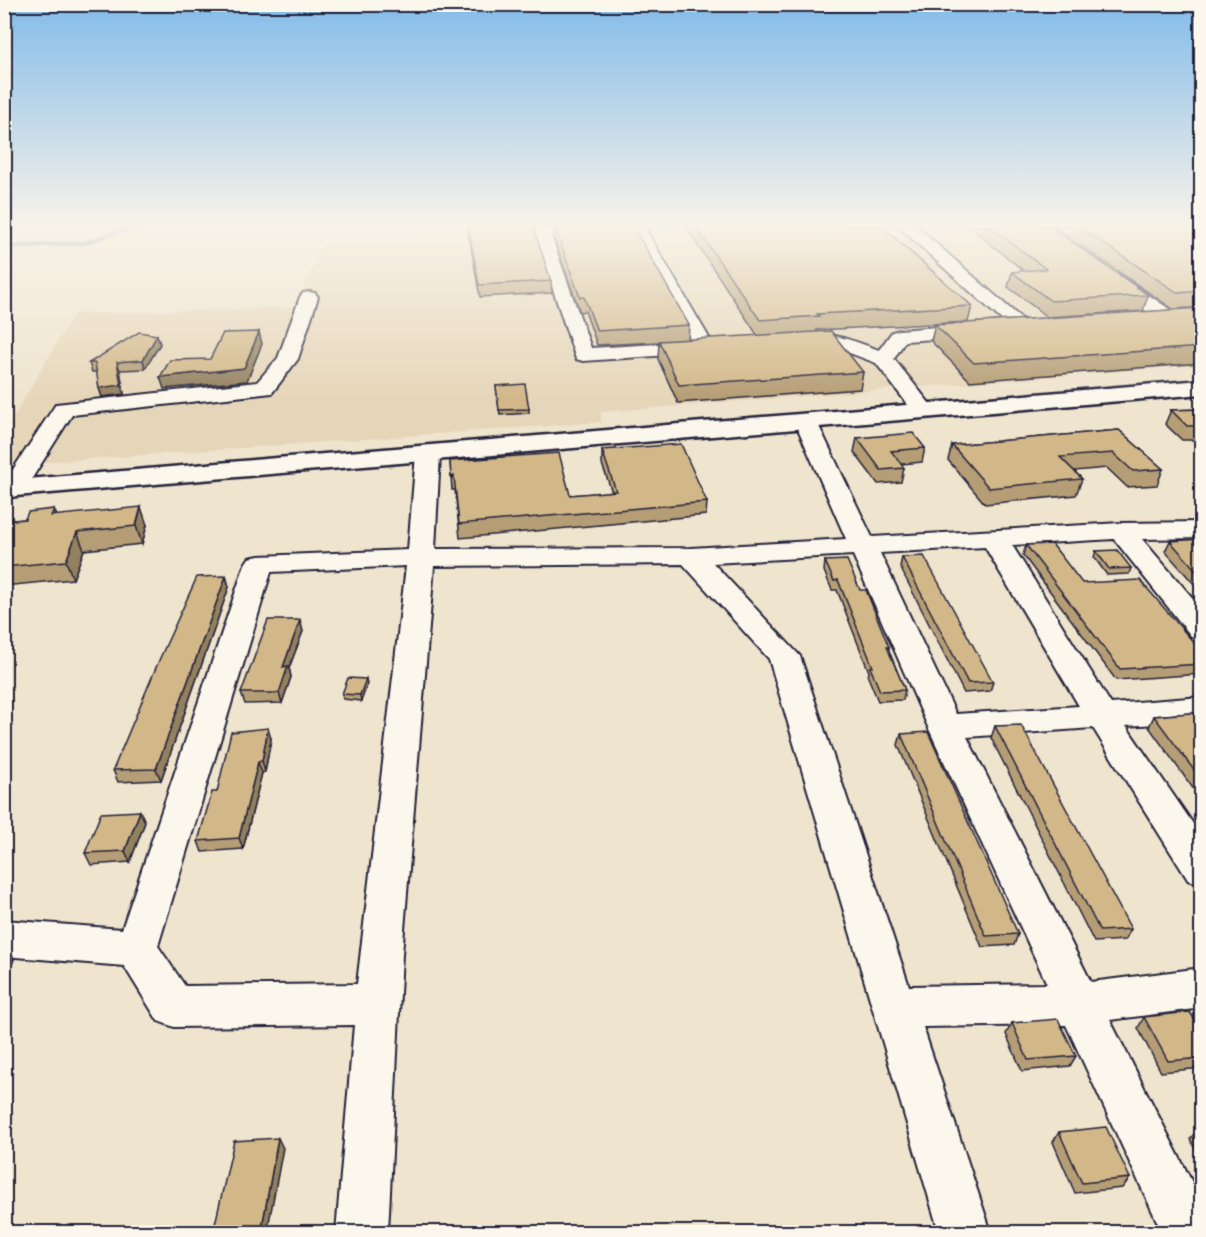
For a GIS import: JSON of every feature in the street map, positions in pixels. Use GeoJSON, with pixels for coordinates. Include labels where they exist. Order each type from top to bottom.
{"type":"FeatureCollection","features":[{"type":"Feature","properties":{"kind":"highway"},"geometry":{"type":"LineString","coordinates":[[9,489],[806,422],[923,409],[1202,387]]}},
{"type":"Feature","properties":{"kind":"street"},"geometry":{"type":"LineString","coordinates":[[559,284],[583,355],[729,346]]}},
{"type":"Feature","properties":{"kind":"street"},"geometry":{"type":"LineString","coordinates":[[668,284],[705,348]]}},
{"type":"Feature","properties":{"kind":"street"},"geometry":{"type":"LineString","coordinates":[[972,284],[1021,327]]}},
{"type":"Feature","properties":{"kind":"street"},"geometry":{"type":"LineString","coordinates":[[1120,284],[1168,317]]}},
{"type":"Feature","properties":{"kind":"street"},"geometry":{"type":"LineString","coordinates":[[9,489],[64,409],[264,388],[288,359],[309,297]]}},
{"type":"Feature","properties":{"kind":"street"},"geometry":{"type":"LineString","coordinates":[[1123,320],[1190,315]]}},
{"type":"Feature","properties":{"kind":"street"},"geometry":{"type":"LineString","coordinates":[[786,343],[1044,326]]}},
{"type":"Feature","properties":{"kind":"street"},"geometry":{"type":"LineString","coordinates":[[883,359],[899,336]]}},
{"type":"Feature","properties":{"kind":"street"},"geometry":{"type":"LineString","coordinates":[[833,340],[883,359],[923,409]]}},
{"type":"Feature","properties":{"kind":"street"},"geometry":{"type":"LineString","coordinates":[[806,422],[945,727],[1189,1233]]}},
{"type":"Feature","properties":{"kind":"street"},"geometry":{"type":"LineString","coordinates":[[362,1233],[377,1004],[421,557],[428,454]]}},
{"type":"Feature","properties":{"kind":"street"},"geometry":{"type":"LineString","coordinates":[[136,949],[259,564],[421,557],[691,556],[1121,531],[1202,530]]}},
{"type":"Feature","properties":{"kind":"street"},"geometry":{"type":"LineString","coordinates":[[1121,531],[1202,628]]}},
{"type":"Feature","properties":{"kind":"street"},"geometry":{"type":"LineString","coordinates":[[994,539],[1102,716],[1202,870]]}},
{"type":"Feature","properties":{"kind":"street"},"geometry":{"type":"LineString","coordinates":[[691,556],[784,656],[966,1233]]}},
{"type":"Feature","properties":{"kind":"street"},"geometry":{"type":"LineString","coordinates":[[945,727],[1202,710]]}},
{"type":"Feature","properties":{"kind":"street"},"geometry":{"type":"LineString","coordinates":[[4,938],[136,949]]}},
{"type":"Feature","properties":{"kind":"street"},"geometry":{"type":"LineString","coordinates":[[136,949],[174,1007],[377,1004]]}},
{"type":"Feature","properties":{"kind":"street"},"geometry":{"type":"LineString","coordinates":[[893,1007],[1079,1004],[1202,988]]}},
{"type":"Feature","properties":{"kind":"shaded area"},"geometry":{"type":"Polygon","coordinates":[[[306,284],[1201,284],[1201,365],[601,412],[601,422],[5,465],[5,431],[74,314],[296,307],[306,284]]]}},
{"type":"Feature","properties":{"kind":"building"},"geometry":{"type":"Polygon","coordinates":[[[575,284],[666,284],[689,325],[597,331],[584,297],[580,297],[575,284]]]}},
{"type":"Feature","properties":{"kind":"building"},"geometry":{"type":"Polygon","coordinates":[[[735,284],[947,284],[972,306],[817,314],[819,316],[760,320],[735,284]]]}},
{"type":"Feature","properties":{"kind":"building"},"geometry":{"type":"Polygon","coordinates":[[[1028,284],[1132,284],[1148,295],[1051,301],[1028,284]]]}},
{"type":"Feature","properties":{"kind":"building"},"geometry":{"type":"Polygon","coordinates":[[[1164,284],[1202,284],[1202,291],[1178,293],[1164,284]]]}},
{"type":"Feature","properties":{"kind":"building"},"geometry":{"type":"Polygon","coordinates":[[[1202,308],[1202,347],[974,363],[935,325],[1202,308]]]}},
{"type":"Feature","properties":{"kind":"building"},"geometry":{"type":"Polygon","coordinates":[[[831,331],[863,372],[679,385],[659,341],[831,331]]]}},
{"type":"Feature","properties":{"kind":"building"},"geometry":{"type":"Polygon","coordinates":[[[139,332],[157,335],[143,360],[117,362],[121,385],[99,388],[95,363],[89,363],[139,332]]]}},
{"type":"Feature","properties":{"kind":"building"},"geometry":{"type":"Polygon","coordinates":[[[259,332],[244,368],[160,377],[170,360],[210,359],[223,333],[259,332]]]}},
{"type":"Feature","properties":{"kind":"building"},"geometry":{"type":"Polygon","coordinates":[[[525,384],[529,409],[499,410],[496,386],[525,384]]]}},
{"type":"Feature","properties":{"kind":"building"},"geometry":{"type":"Polygon","coordinates":[[[1202,409],[1202,426],[1187,426],[1171,410],[1202,409]]]}},
{"type":"Feature","properties":{"kind":"building"},"geometry":{"type":"Polygon","coordinates":[[[1119,430],[1163,469],[1133,471],[1113,453],[1060,457],[1082,479],[989,488],[952,445],[1119,430]]]}},
{"type":"Feature","properties":{"kind":"building"},"geometry":{"type":"Polygon","coordinates":[[[913,433],[925,448],[891,451],[904,468],[881,470],[857,438],[913,433]]]}},
{"type":"Feature","properties":{"kind":"building"},"geometry":{"type":"Polygon","coordinates":[[[681,444],[707,502],[459,524],[454,476],[451,477],[450,461],[559,453],[570,495],[616,491],[602,450],[681,444]]]}},
{"type":"Feature","properties":{"kind":"building"},"geometry":{"type":"Polygon","coordinates":[[[141,507],[136,526],[77,532],[66,561],[4,567],[4,521],[25,519],[28,512],[54,509],[51,516],[141,507]]]}},
{"type":"Feature","properties":{"kind":"building"},"geometry":{"type":"Polygon","coordinates":[[[1202,539],[1202,577],[1170,541],[1202,539]]]}},
{"type":"Feature","properties":{"kind":"building"},"geometry":{"type":"Polygon","coordinates":[[[1052,544],[1082,583],[1140,580],[1202,652],[1202,664],[1120,669],[1026,545],[1052,544]]]}},
{"type":"Feature","properties":{"kind":"building"},"geometry":{"type":"Polygon","coordinates":[[[1117,550],[1131,568],[1109,569],[1096,551],[1117,550]]]}},
{"type":"Feature","properties":{"kind":"building"},"geometry":{"type":"Polygon","coordinates":[[[924,556],[993,682],[968,683],[902,557],[924,556]]]}},
{"type":"Feature","properties":{"kind":"building"},"geometry":{"type":"Polygon","coordinates":[[[847,560],[860,590],[866,590],[905,690],[880,691],[870,667],[873,667],[838,580],[834,581],[825,561],[847,560]]]}},
{"type":"Feature","properties":{"kind":"building"},"geometry":{"type":"Polygon","coordinates":[[[226,576],[156,769],[113,770],[197,577],[226,576]]]}},
{"type":"Feature","properties":{"kind":"building"},"geometry":{"type":"Polygon","coordinates":[[[268,620],[300,620],[283,667],[288,666],[279,693],[241,693],[268,620]]]}},
{"type":"Feature","properties":{"kind":"building"},"geometry":{"type":"Polygon","coordinates":[[[348,678],[366,679],[360,695],[342,694],[348,678]]]}},
{"type":"Feature","properties":{"kind":"building"},"geometry":{"type":"Polygon","coordinates":[[[1202,712],[1202,781],[1154,716],[1202,712]]]}},
{"type":"Feature","properties":{"kind":"building"},"geometry":{"type":"Polygon","coordinates":[[[1021,725],[1131,929],[1100,931],[995,726],[1021,725]]]}},
{"type":"Feature","properties":{"kind":"building"},"geometry":{"type":"Polygon","coordinates":[[[268,728],[262,761],[258,762],[239,838],[198,841],[212,792],[217,792],[231,732],[268,728]]]}},
{"type":"Feature","properties":{"kind":"building"},"geometry":{"type":"Polygon","coordinates":[[[928,732],[1018,934],[986,936],[901,734],[928,732]]]}},
{"type":"Feature","properties":{"kind":"building"},"geometry":{"type":"Polygon","coordinates":[[[140,811],[125,851],[85,853],[101,813],[140,811]]]}},
{"type":"Feature","properties":{"kind":"building"},"geometry":{"type":"Polygon","coordinates":[[[1190,1012],[1202,1032],[1202,1058],[1168,1061],[1144,1017],[1190,1012]]]}},
{"type":"Feature","properties":{"kind":"building"},"geometry":{"type":"Polygon","coordinates":[[[1058,1019],[1076,1056],[1028,1060],[1012,1023],[1058,1019]]]}},
{"type":"Feature","properties":{"kind":"building"},"geometry":{"type":"Polygon","coordinates":[[[1106,1127],[1130,1178],[1082,1183],[1059,1132],[1106,1127]]]}},
{"type":"Feature","properties":{"kind":"building"},"geometry":{"type":"Polygon","coordinates":[[[278,1138],[261,1233],[213,1233],[234,1141],[278,1138]]]}}]}
